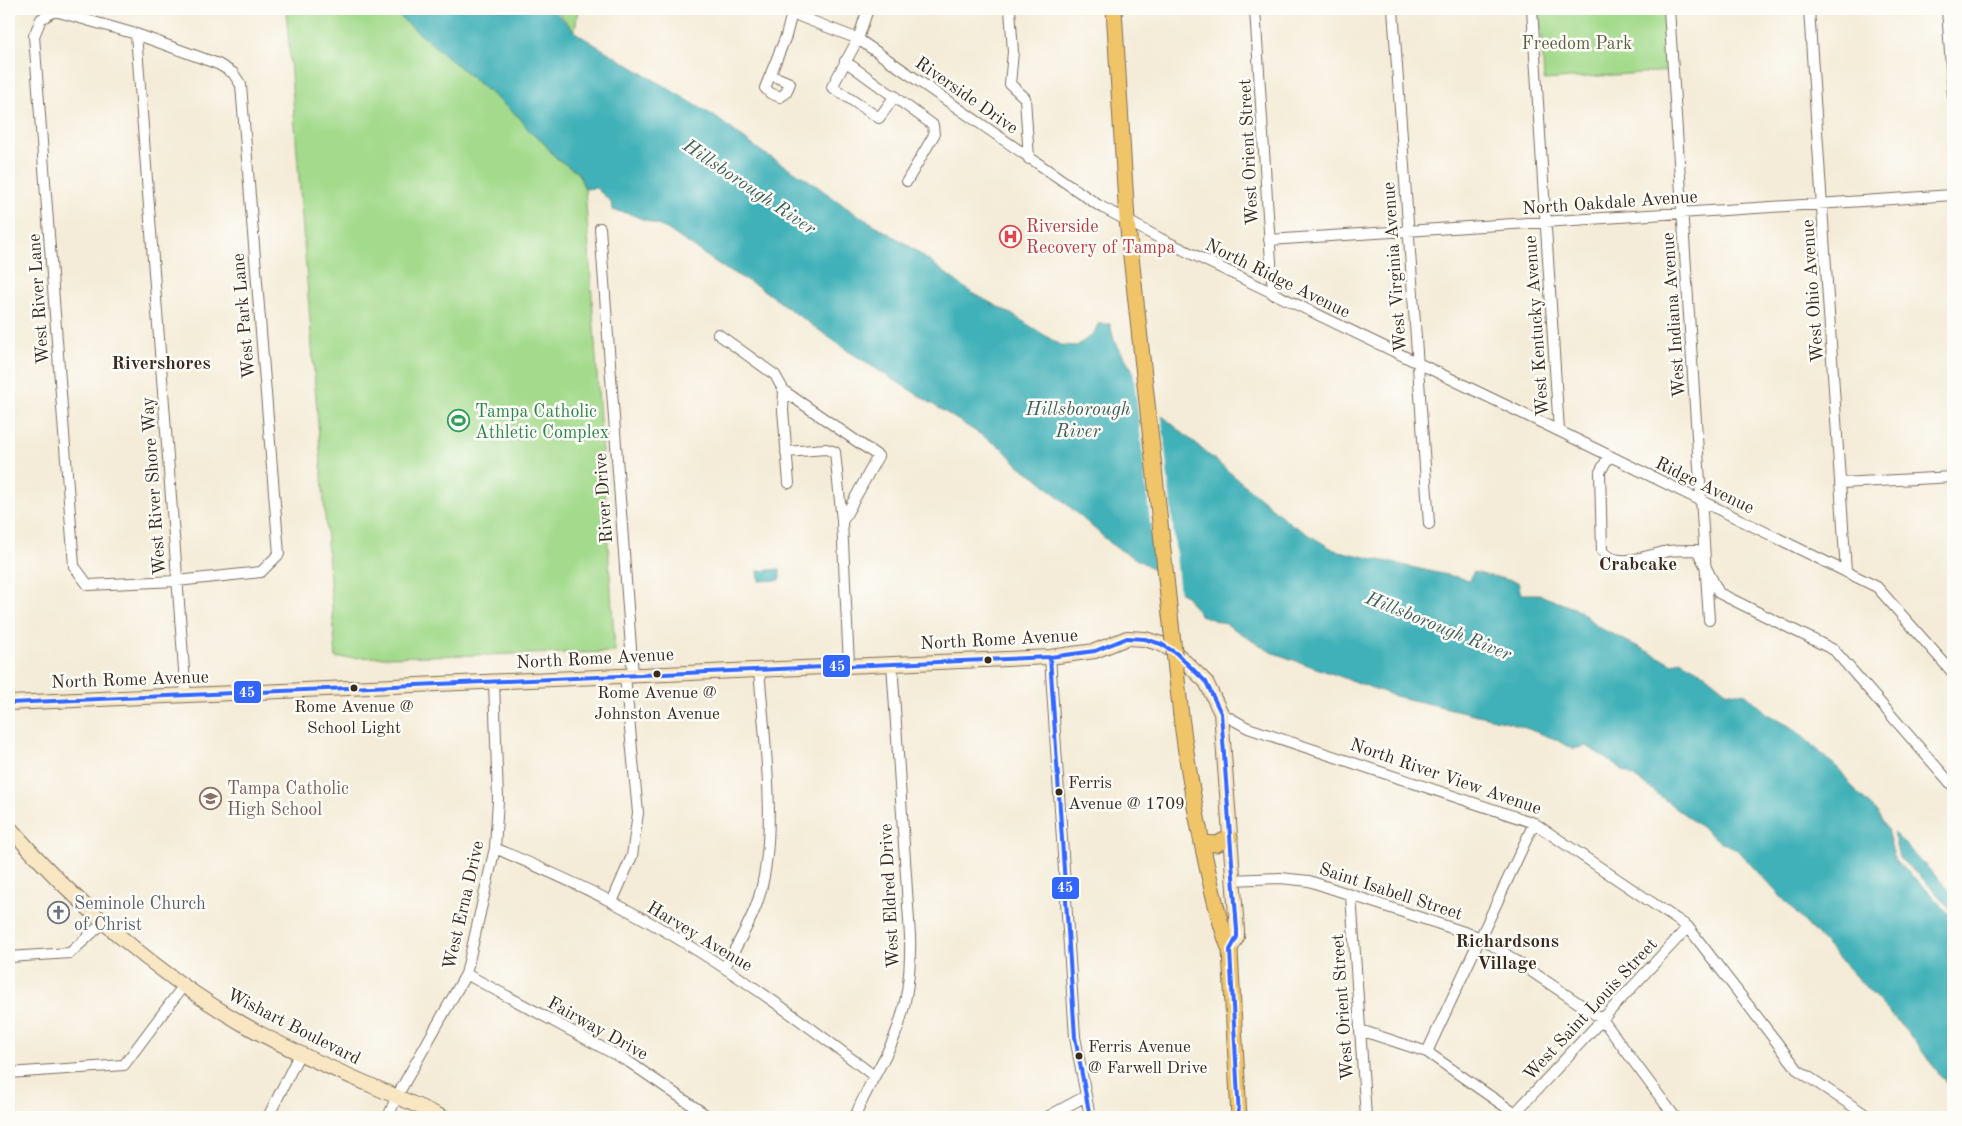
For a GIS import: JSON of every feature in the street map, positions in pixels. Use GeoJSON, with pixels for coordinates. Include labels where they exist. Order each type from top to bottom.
{"type":"FeatureCollection","features":[{"type":"Feature","properties":{"kind":"main road"},"geometry":{"type":"LineString","coordinates":[[1114,9],[1127,220],[1181,716],[1190,784],[1202,843],[1222,933],[1230,950],[1239,1117]]}},
{"type":"Feature","properties":{"kind":"main road"},"geometry":{"type":"LineString","coordinates":[[1202,843],[1217,844],[1230,837]]}},
{"type":"Feature","properties":{"kind":"street","name":"Riverside Drive"},"geometry":{"type":"LineString","coordinates":[[781,9],[792,11],[858,39],[1029,159],[1098,205],[1127,220]]}},
{"type":"Feature","properties":{"kind":"street"},"geometry":{"type":"LineString","coordinates":[[868,9],[858,39],[832,87],[879,118],[895,96]]}},
{"type":"Feature","properties":{"kind":"street"},"geometry":{"type":"LineString","coordinates":[[1010,9],[1013,52],[1010,84],[1025,98],[1029,159]]}},
{"type":"Feature","properties":{"kind":"street","name":"West Orient Street"},"geometry":{"type":"LineString","coordinates":[[1256,9],[1273,294]]}},
{"type":"Feature","properties":{"kind":"street","name":"West Virginia Avenue"},"geometry":{"type":"LineString","coordinates":[[1392,9],[1429,524]]}},
{"type":"Feature","properties":{"kind":"street","name":"West Kentucky Avenue"},"geometry":{"type":"LineString","coordinates":[[1532,9],[1560,431]]}},
{"type":"Feature","properties":{"kind":"street","name":"West Indiana Avenue"},"geometry":{"type":"LineString","coordinates":[[1669,9],[1710,620]]}},
{"type":"Feature","properties":{"kind":"street","name":"West Ohio Avenue"},"geometry":{"type":"LineString","coordinates":[[1809,9],[1846,572]]}},
{"type":"Feature","properties":{"kind":"street"},"geometry":{"type":"LineString","coordinates":[[1947,9],[1953,96]]}},
{"type":"Feature","properties":{"kind":"street","name":"West River Lane"},"geometry":{"type":"LineString","coordinates":[[136,34],[55,11],[41,19],[34,36],[74,566],[88,585],[177,581]]}},
{"type":"Feature","properties":{"kind":"street"},"geometry":{"type":"LineString","coordinates":[[771,74],[786,36],[792,11]]}},
{"type":"Feature","properties":{"kind":"street","name":"West River Shore Way"},"geometry":{"type":"LineString","coordinates":[[136,34],[186,696]]}},
{"type":"Feature","properties":{"kind":"street","name":"West Park Lane"},"geometry":{"type":"LineString","coordinates":[[136,34],[226,67],[234,73],[241,85],[279,554],[261,572],[177,581]]}},
{"type":"Feature","properties":{"kind":"street"},"geometry":{"type":"LineString","coordinates":[[845,61],[932,125],[934,135],[907,182]]}},
{"type":"Feature","properties":{"kind":"street","name":"North Oakdale Avenue"},"geometry":{"type":"LineString","coordinates":[[1270,240],[1953,195]]}},
{"type":"Feature","properties":{"kind":"street","name":"North Ridge Avenue"},"geometry":{"type":"LineString","coordinates":[[1127,220],[1161,239],[1416,362]]}},
{"type":"Feature","properties":{"kind":"street","name":"River Drive"},"geometry":{"type":"LineString","coordinates":[[600,228],[638,813],[632,856],[612,902]]}},
{"type":"Feature","properties":{"kind":"street"},"geometry":{"type":"LineString","coordinates":[[718,334],[775,375],[784,391],[878,456],[842,522]]}},
{"type":"Feature","properties":{"kind":"street","name":"Ridge Avenue"},"geometry":{"type":"LineString","coordinates":[[1416,362],[1877,588],[1953,673]]}},
{"type":"Feature","properties":{"kind":"street"},"geometry":{"type":"LineString","coordinates":[[784,391],[783,410],[789,482]]}},
{"type":"Feature","properties":{"kind":"street"},"geometry":{"type":"LineString","coordinates":[[786,452],[826,449],[835,452],[842,522],[849,665]]}},
{"type":"Feature","properties":{"kind":"street"},"geometry":{"type":"LineString","coordinates":[[1608,456],[1600,472],[1602,551],[1606,556],[1631,560],[1662,553],[1697,550],[1719,593],[1834,650],[1953,786]]}},
{"type":"Feature","properties":{"kind":"street"},"geometry":{"type":"LineString","coordinates":[[1841,483],[1953,477]]}},
{"type":"Feature","properties":{"kind":"street","name":"North Rome Avenue"},"geometry":{"type":"LineString","coordinates":[[9,703],[1050,657],[1095,651],[1127,638],[1161,644],[1176,653],[1206,682],[1221,713]]}},
{"type":"Feature","properties":{"kind":"street"},"geometry":{"type":"LineString","coordinates":[[1050,657],[1075,1036],[1090,1117]]}},
{"type":"Feature","properties":{"kind":"street","name":"West Eldred Drive"},"geometry":{"type":"LineString","coordinates":[[855,1117],[894,1039],[901,1020],[908,988],[910,956],[892,663]]}},
{"type":"Feature","properties":{"kind":"street"},"geometry":{"type":"LineString","coordinates":[[724,967],[751,918],[764,879],[769,826],[759,669]]}},
{"type":"Feature","properties":{"kind":"street","name":"West Erna Drive"},"geometry":{"type":"LineString","coordinates":[[388,1117],[397,1096],[466,974],[495,848],[498,800],[494,682]]}},
{"type":"Feature","properties":{"kind":"street"},"geometry":{"type":"LineString","coordinates":[[1221,713],[1237,937],[1230,950]]}},
{"type":"Feature","properties":{"kind":"street","name":"North River View Avenue"},"geometry":{"type":"LineString","coordinates":[[1221,713],[1248,728],[1534,823],[1688,927],[1798,1070],[1869,1117]]}},
{"type":"Feature","properties":{"kind":"street"},"geometry":{"type":"LineString","coordinates":[[1427,1052],[1482,938],[1534,823]]}},
{"type":"Feature","properties":{"kind":"street","name":"Wishart Boulevard"},"geometry":{"type":"LineString","coordinates":[[9,828],[45,868],[104,922],[184,985],[244,1025],[300,1054],[442,1117]]}},
{"type":"Feature","properties":{"kind":"street","name":"Harvey Avenue"},"geometry":{"type":"LineString","coordinates":[[495,848],[612,902],[724,967],[801,1020],[874,1076]]}},
{"type":"Feature","properties":{"kind":"street","name":"Saint Isabell Street"},"geometry":{"type":"LineString","coordinates":[[1232,880],[1280,878],[1309,881],[1482,938],[1602,1019],[1675,1117]]}},
{"type":"Feature","properties":{"kind":"street","name":"West Orient Street"},"geometry":{"type":"LineString","coordinates":[[1351,895],[1366,1117]]}},
{"type":"Feature","properties":{"kind":"street"},"geometry":{"type":"LineString","coordinates":[[9,957],[70,953],[104,922]]}},
{"type":"Feature","properties":{"kind":"street","name":"West Saint Louis Street"},"geometry":{"type":"LineString","coordinates":[[1518,1115],[1602,1019],[1688,927]]}},
{"type":"Feature","properties":{"kind":"street","name":"Fairway Drive"},"geometry":{"type":"LineString","coordinates":[[466,974],[629,1062],[709,1117]]}},
{"type":"Feature","properties":{"kind":"street"},"geometry":{"type":"LineString","coordinates":[[9,1074],[124,1065],[184,985]]}},
{"type":"Feature","properties":{"kind":"street"},"geometry":{"type":"LineString","coordinates":[[1360,1030],[1427,1052],[1518,1115]]}},
{"type":"Feature","properties":{"kind":"street"},"geometry":{"type":"LineString","coordinates":[[268,1117],[300,1054]]}},
{"type":"Feature","properties":{"kind":"street"},"geometry":{"type":"LineString","coordinates":[[1046,1117],[1086,1096]]}},
{"type":"Feature","properties":{"kind":"green space","name":"Tampa Catholic Athletic Complex"},"geometry":{"type":"Polygon","coordinates":[[[286,9],[395,9],[400,17],[520,118],[530,132],[543,142],[556,158],[578,173],[585,189],[615,652],[336,658],[286,9]]]}},
{"type":"Feature","properties":{"kind":"green space"},"geometry":{"type":"Polygon","coordinates":[[[555,9],[578,9],[575,31],[555,9]]]}},
{"type":"Feature","properties":{"kind":"green space","name":"Freedom Park"},"geometry":{"type":"Polygon","coordinates":[[[1540,9],[1666,9],[1670,71],[1544,80],[1540,9]]]}},
{"type":"Feature","properties":{"kind":"water","name":"Hillsborough River"},"geometry":{"type":"Polygon","coordinates":[[[395,9],[552,9],[579,35],[714,116],[762,152],[807,179],[853,212],[908,245],[969,291],[1013,315],[1060,345],[1077,346],[1094,333],[1098,324],[1110,324],[1114,340],[1159,413],[1291,524],[1334,550],[1470,580],[1473,572],[1518,582],[1521,594],[1537,594],[1579,610],[1598,627],[1673,664],[1680,660],[1705,674],[1726,691],[1746,694],[1769,715],[1793,728],[1840,770],[1857,793],[1877,812],[1887,829],[1895,860],[1953,918],[1953,1092],[1905,1029],[1737,850],[1718,840],[1647,786],[1587,746],[1572,749],[1555,739],[1512,723],[1395,696],[1271,652],[1226,624],[1200,615],[1187,597],[1152,568],[1115,547],[1036,477],[1019,466],[1002,448],[848,351],[759,287],[724,268],[667,229],[630,214],[612,210],[611,202],[596,188],[585,189],[578,173],[556,158],[543,142],[530,132],[520,118],[400,17],[395,9]]]}},
{"type":"Feature","properties":{"kind":"water"},"geometry":{"type":"Polygon","coordinates":[[[780,569],[780,580],[759,581],[758,571],[780,569]]]}},
{"type":"Feature","properties":{"kind":"water"},"geometry":{"type":"Polygon","coordinates":[[[1893,832],[1953,894],[1953,912],[1927,883],[1899,858],[1893,832]]]}},
{"type":"Feature","properties":{"kind":"pier"},"geometry":{"type":"Polygon","coordinates":[[[1133,368],[1161,410],[1180,595],[1156,575],[1133,368]]]}},
{"type":"Feature","properties":{"kind":"transit line","name":"45"},"geometry":{"type":"LineString","coordinates":[[9,703],[1050,657],[1095,651],[1127,638],[1145,639],[1161,644],[1176,653],[1206,682],[1221,713],[1237,930],[1237,937],[1230,950],[1239,1117]]}},
{"type":"Feature","properties":{"kind":"transit line","name":"45"},"geometry":{"type":"LineString","coordinates":[[1050,657],[1075,1037],[1090,1117]]}},
{"type":"Feature","properties":{"kind":"place","name":"Riverside Recovery of Tampa"},"geometry":{"type":"Point","coordinates":[1010,236]}},
{"type":"Feature","properties":{"kind":"place","name":"Tampa Catholic Athletic Complex"},"geometry":{"type":"Point","coordinates":[459,421]}},
{"type":"Feature","properties":{"kind":"place","name":"Rome Avenue @ Johnston Avenue"},"geometry":{"type":"Point","coordinates":[657,674]}},
{"type":"Feature","properties":{"kind":"place","name":"Rome Avenue @ School Light"},"geometry":{"type":"Point","coordinates":[354,688]}},
{"type":"Feature","properties":{"kind":"place","name":"Ferris Avenue @ 1709"},"geometry":{"type":"Point","coordinates":[1059,792]}},
{"type":"Feature","properties":{"kind":"place","name":"Tampa Catholic High School"},"geometry":{"type":"Point","coordinates":[211,798]}},
{"type":"Feature","properties":{"kind":"place","name":"Seminole Church of Christ"},"geometry":{"type":"Point","coordinates":[58,913]}},
{"type":"Feature","properties":{"kind":"place","name":"Ferris Avenue @ Farwell Drive"},"geometry":{"type":"Point","coordinates":[1079,1056]}},
{"type":"Feature","properties":{"kind":"district","name":"Rivershores"},"geometry":{"type":"Point","coordinates":[161,362]}},
{"type":"Feature","properties":{"kind":"district","name":"Crabcake"},"geometry":{"type":"Point","coordinates":[1638,563]}},
{"type":"Feature","properties":{"kind":"district","name":"Richardsons Village"},"geometry":{"type":"Point","coordinates":[1507,951]}}]}
